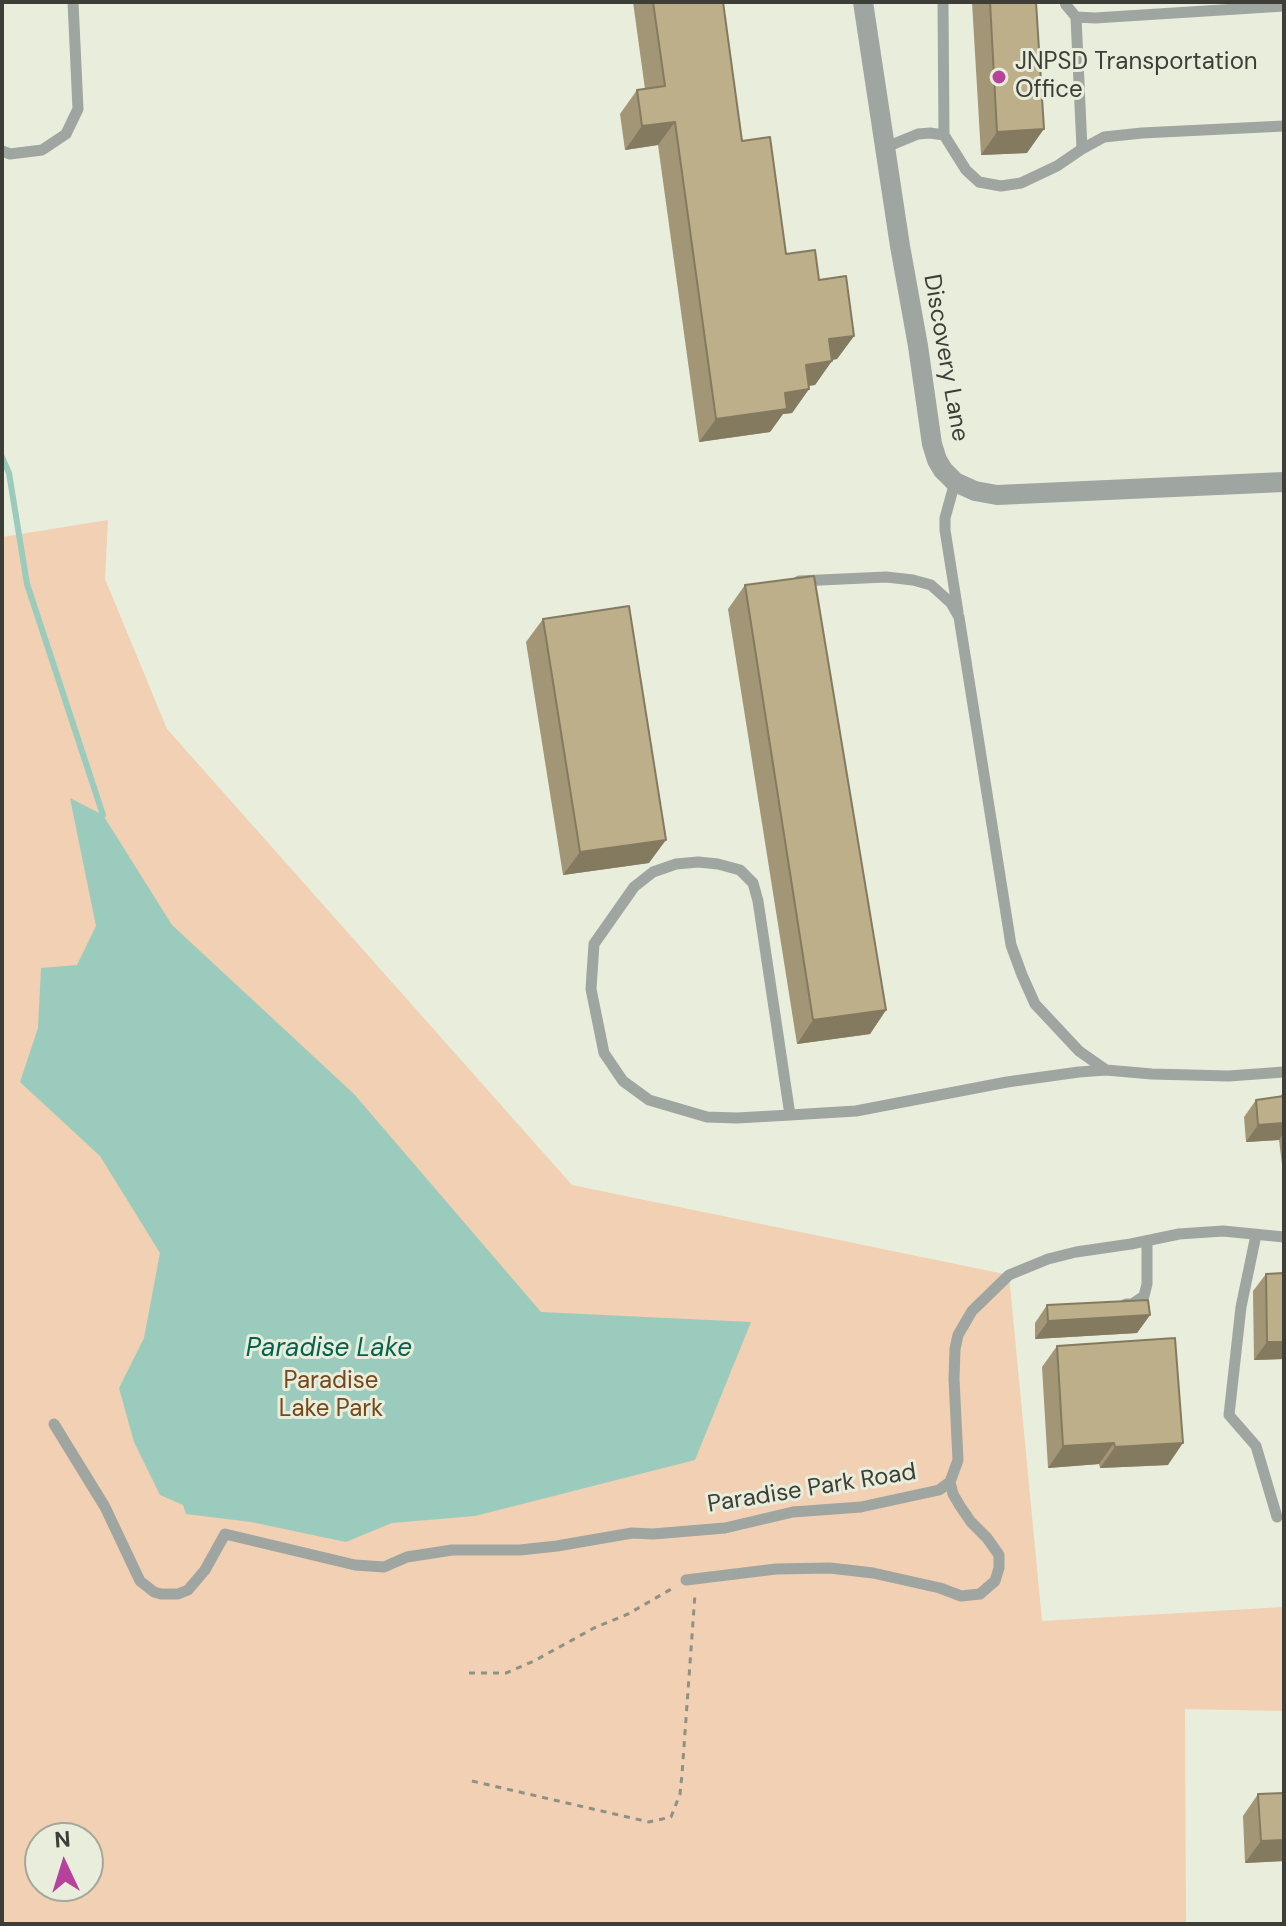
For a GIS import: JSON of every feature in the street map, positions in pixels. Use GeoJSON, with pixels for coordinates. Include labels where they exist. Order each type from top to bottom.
{"type":"FeatureCollection","features":[{"type":"Feature","properties":{"kind":"street","name":"Discovery Lane"},"geometry":{"type":"LineString","coordinates":[[863,2],[932,444],[943,470],[955,482]]}},
{"type":"Feature","properties":{"kind":"street"},"geometry":{"type":"LineString","coordinates":[[955,482],[975,491],[997,495],[1284,482]]}},
{"type":"Feature","properties":{"kind":"lane"},"geometry":{"type":"LineString","coordinates":[[2,151],[10,154],[42,150],[66,134],[78,109],[73,2]]}},
{"type":"Feature","properties":{"kind":"lane"},"geometry":{"type":"LineString","coordinates":[[943,2],[944,135],[966,170],[979,182],[1001,186],[1021,183],[1057,166],[1104,137],[1284,126]]}},
{"type":"Feature","properties":{"kind":"lane"},"geometry":{"type":"LineString","coordinates":[[1065,2],[1076,17],[1082,149]]}},
{"type":"Feature","properties":{"kind":"lane"},"geometry":{"type":"LineString","coordinates":[[1076,17],[1284,6]]}},
{"type":"Feature","properties":{"kind":"lane"},"geometry":{"type":"LineString","coordinates":[[884,148],[918,134],[944,135]]}},
{"type":"Feature","properties":{"kind":"lane"},"geometry":{"type":"LineString","coordinates":[[955,482],[945,518],[945,530],[1011,945],[1035,1004],[1079,1051],[1106,1070]]}},
{"type":"Feature","properties":{"kind":"lane"},"geometry":{"type":"LineString","coordinates":[[781,582],[886,577],[913,580],[940,591],[959,617]]}},
{"type":"Feature","properties":{"kind":"lane"},"geometry":{"type":"LineString","coordinates":[[790,1115],[753,883],[740,870],[718,864],[676,864],[653,872],[634,887],[594,944],[591,989],[604,1053],[623,1081],[649,1100],[707,1117],[737,1118],[790,1115],[856,1111],[1007,1082],[1106,1070],[1229,1076],[1284,1072]]}},
{"type":"Feature","properties":{"kind":"lane","name":"Paradise Park Road"},"geometry":{"type":"LineString","coordinates":[[54,1424],[105,1507],[140,1581],[161,1594],[178,1594],[188,1590],[205,1570],[225,1534],[344,1563],[384,1567],[407,1557],[452,1550],[520,1550],[632,1533],[725,1528],[793,1512],[861,1507],[939,1490],[950,1482],[958,1460],[954,1379],[958,1335],[972,1311],[1009,1275],[1048,1259],[1076,1252],[1179,1234],[1223,1231],[1284,1237]]}},
{"type":"Feature","properties":{"kind":"lane"},"geometry":{"type":"LineString","coordinates":[[1256,1235],[1241,1307],[1229,1415],[1256,1446],[1277,1517]]}},
{"type":"Feature","properties":{"kind":"lane"},"geometry":{"type":"LineString","coordinates":[[1118,1305],[1132,1304],[1144,1296],[1147,1241]]}},
{"type":"Feature","properties":{"kind":"lane"},"geometry":{"type":"LineString","coordinates":[[691,1579],[776,1569],[830,1568],[873,1573],[940,1588],[961,1596],[980,1594],[995,1581],[999,1555],[971,1522],[953,1494],[950,1482]]}},
{"type":"Feature","properties":{"kind":"path"},"geometry":{"type":"LineString","coordinates":[[469,1673],[506,1673],[628,1614],[691,1579]]}},
{"type":"Feature","properties":{"kind":"path"},"geometry":{"type":"LineString","coordinates":[[472,1781],[649,1822],[671,1817],[680,1794],[682,1774],[691,1579]]}},
{"type":"Feature","properties":{"kind":"green space","name":"Paradise Lake Park"},"geometry":{"type":"Polygon","coordinates":[[[108,520],[105,579],[167,729],[572,1185],[1009,1275],[1042,1621],[1284,1607],[1284,1711],[1185,1709],[1186,1924],[2,1924],[2,537],[108,520]]]}},
{"type":"Feature","properties":{"kind":"water","name":"Paradise Lake"},"geometry":{"type":"Polygon","coordinates":[[[70,798],[103,815],[172,925],[354,1094],[541,1312],[751,1322],[695,1460],[475,1516],[392,1523],[346,1542],[251,1522],[186,1514],[183,1505],[160,1495],[134,1442],[119,1388],[144,1338],[160,1253],[100,1156],[20,1082],[38,1028],[41,968],[77,965],[96,926],[70,798]]]}},
{"type":"Feature","properties":{"kind":"building"},"geometry":{"type":"Polygon","coordinates":[[[653,2],[723,2],[742,141],[770,137],[786,254],[815,250],[819,280],[846,276],[854,336],[829,339],[832,361],[806,365],[809,389],[785,393],[787,409],[716,419],[675,122],[642,126],[637,90],[665,86],[653,2]]]}},
{"type":"Feature","properties":{"kind":"building"},"geometry":{"type":"Polygon","coordinates":[[[990,2],[1036,2],[1044,129],[997,132],[990,2]]]}},
{"type":"Feature","properties":{"kind":"building"},"geometry":{"type":"Polygon","coordinates":[[[814,576],[886,1010],[813,1020],[745,585],[814,576]]]}},
{"type":"Feature","properties":{"kind":"building"},"geometry":{"type":"Polygon","coordinates":[[[629,606],[666,840],[580,852],[543,619],[629,606]]]}},
{"type":"Feature","properties":{"kind":"building"},"geometry":{"type":"Polygon","coordinates":[[[1284,1096],[1284,1123],[1258,1125],[1256,1100],[1284,1096]]]}},
{"type":"Feature","properties":{"kind":"building"},"geometry":{"type":"Polygon","coordinates":[[[1284,1273],[1284,1342],[1267,1342],[1266,1274],[1284,1273]]]}},
{"type":"Feature","properties":{"kind":"building"},"geometry":{"type":"Polygon","coordinates":[[[1148,1300],[1150,1315],[1048,1321],[1047,1305],[1148,1300]]]}},
{"type":"Feature","properties":{"kind":"building"},"geometry":{"type":"Polygon","coordinates":[[[1175,1338],[1183,1443],[1063,1446],[1057,1346],[1175,1338]]]}},
{"type":"Feature","properties":{"kind":"building"},"geometry":{"type":"Polygon","coordinates":[[[1284,1793],[1284,1840],[1261,1841],[1258,1794],[1284,1793]]]}},
{"type":"Feature","properties":{"kind":"waterway"},"geometry":{"type":"LineString","coordinates":[[2,457],[9,473],[27,584],[103,815]]}},
{"type":"Feature","properties":{"kind":"place","name":"JNPSD Transportation Office"},"geometry":{"type":"Point","coordinates":[999,77]}}]}
